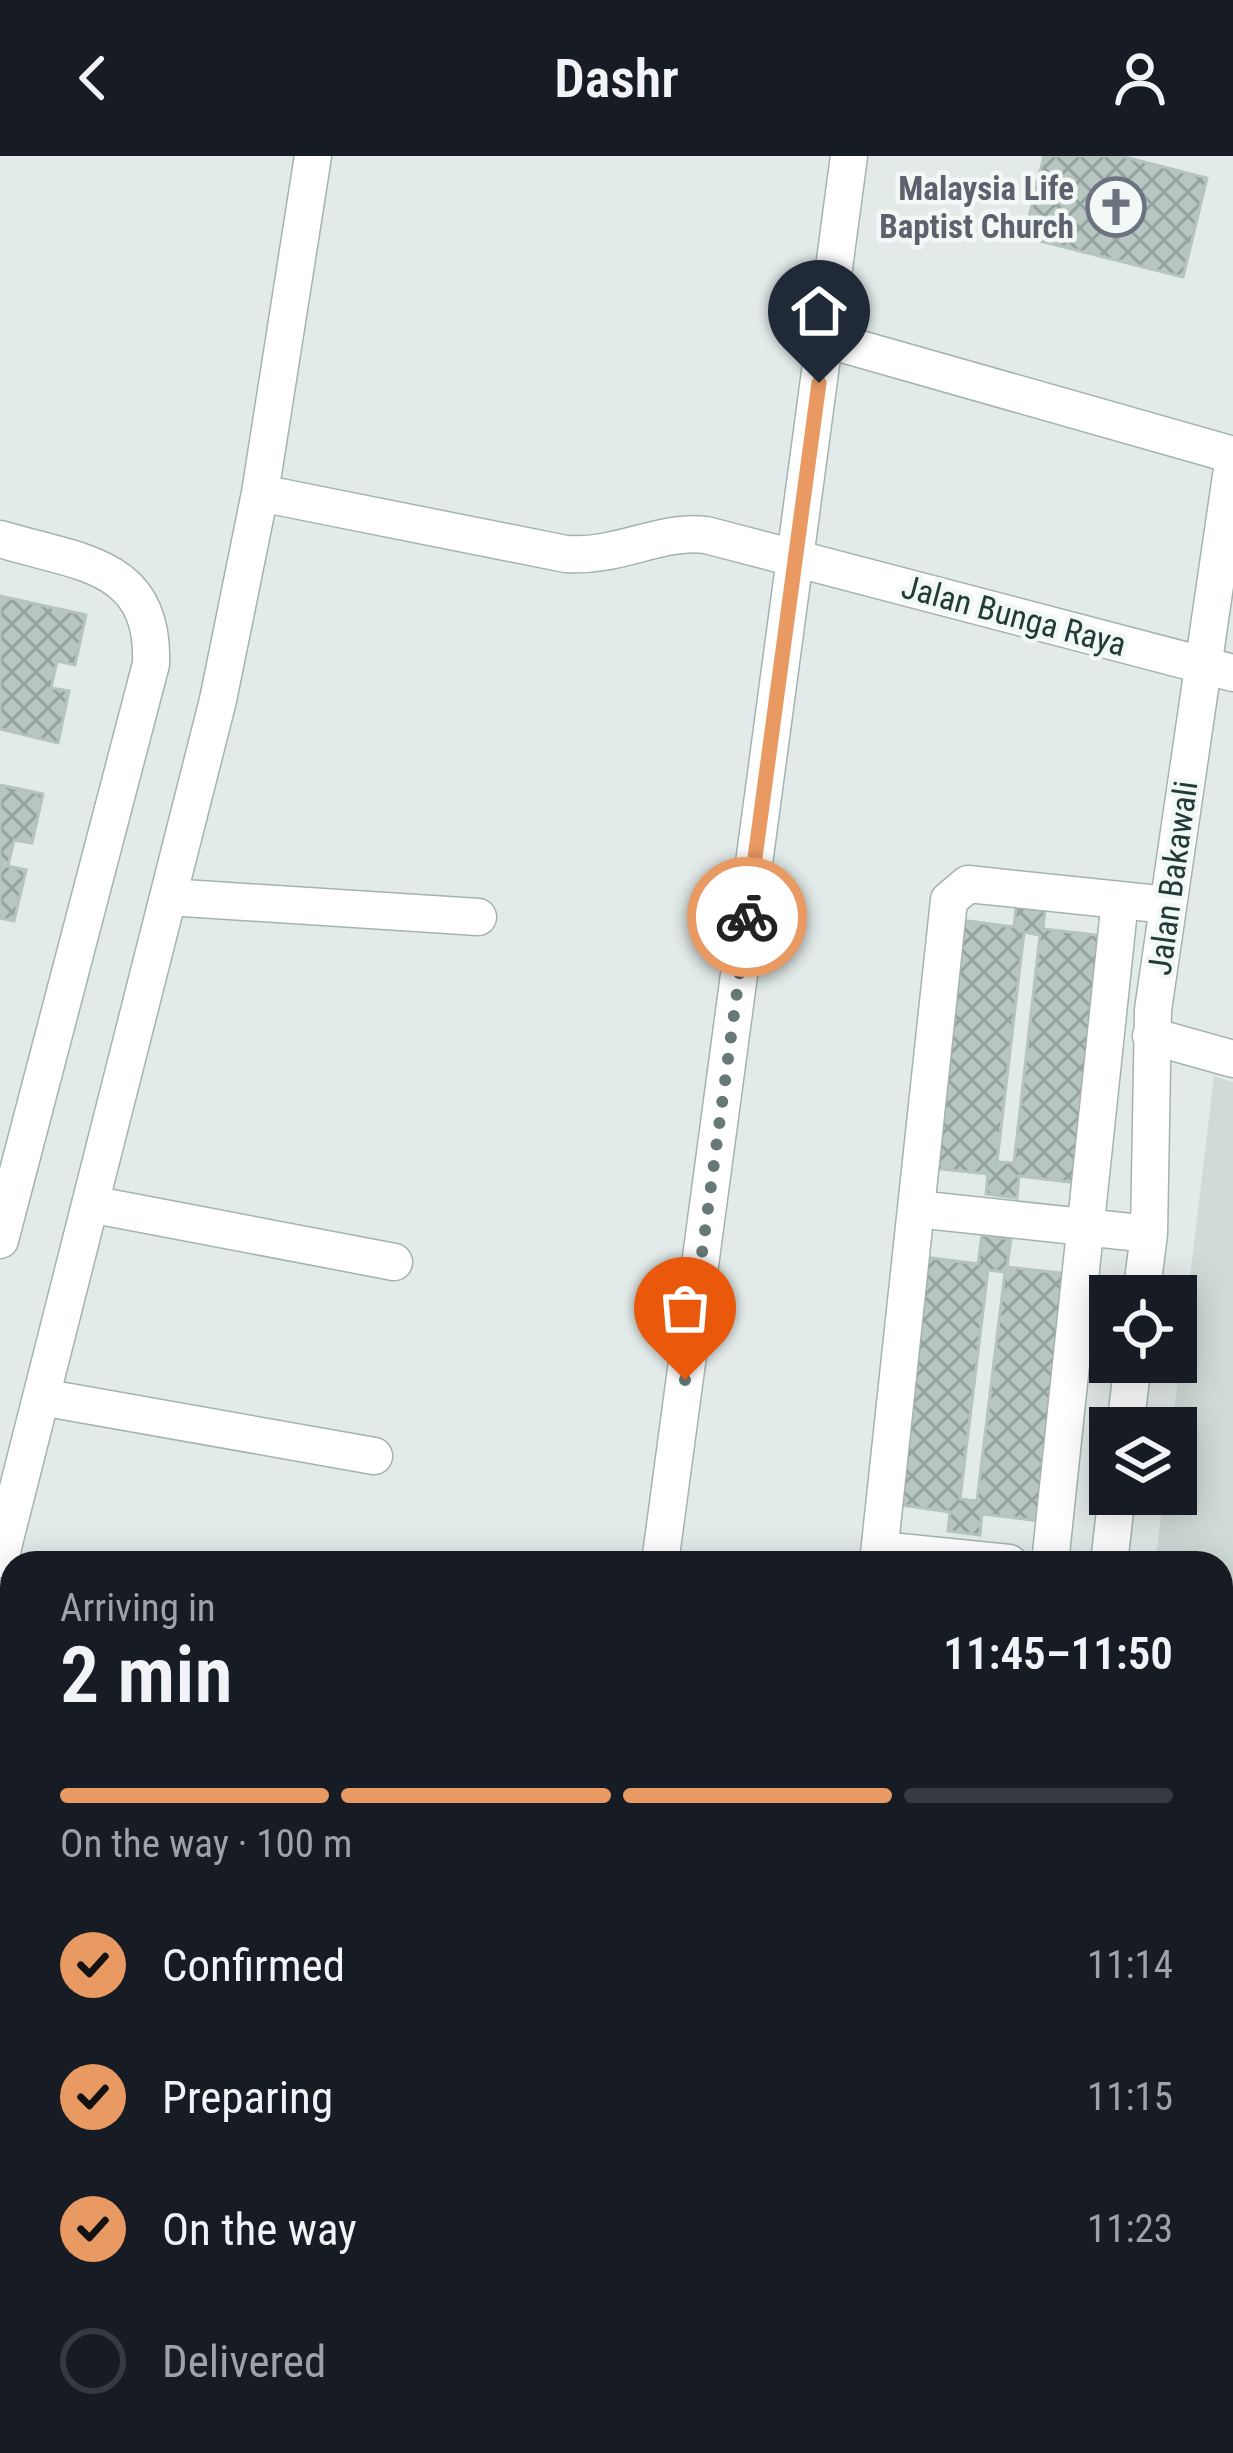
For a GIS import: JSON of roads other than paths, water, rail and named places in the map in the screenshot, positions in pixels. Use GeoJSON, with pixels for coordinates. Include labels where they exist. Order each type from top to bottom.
{"type":"FeatureCollection","features":[{"type":"Feature","properties":{"kind":"street"},"geometry":{"type":"LineString","coordinates":[[2,1551],[218,700],[260,494],[313,156]]}},
{"type":"Feature","properties":{"kind":"street"},"geometry":{"type":"LineString","coordinates":[[662,1551],[849,156]]}},
{"type":"Feature","properties":{"kind":"street"},"geometry":{"type":"LineString","coordinates":[[825,339],[1233,458]]}},
{"type":"Feature","properties":{"kind":"street","name":"Jalan Bakawali"},"geometry":{"type":"LineString","coordinates":[[1144,1275],[1149,1234],[1151,1036],[1168,905],[1218,669],[1233,458]]}},
{"type":"Feature","properties":{"kind":"street","name":"Jalan Bunga Raya"},"geometry":{"type":"LineString","coordinates":[[260,494],[566,554],[602,557],[691,533],[1218,669]]}},
{"type":"Feature","properties":{"kind":"street"},"geometry":{"type":"LineString","coordinates":[[0,539],[110,573],[140,599],[152,634],[151,664],[0,1240]]}},
{"type":"Feature","properties":{"kind":"street"},"geometry":{"type":"LineString","coordinates":[[880,1551],[953,892],[976,884],[1168,905]]}},
{"type":"Feature","properties":{"kind":"street"},"geometry":{"type":"LineString","coordinates":[[168,897],[478,917]]}},
{"type":"Feature","properties":{"kind":"street"},"geometry":{"type":"LineString","coordinates":[[1051,1551],[1120,900]]}},
{"type":"Feature","properties":{"kind":"street"},"geometry":{"type":"LineString","coordinates":[[1151,1036],[1233,1059]]}},
{"type":"Feature","properties":{"kind":"street"},"geometry":{"type":"LineString","coordinates":[[90,1204],[394,1262]]}},
{"type":"Feature","properties":{"kind":"street"},"geometry":{"type":"LineString","coordinates":[[916,1209],[1149,1234]]}},
{"type":"Feature","properties":{"kind":"street"},"geometry":{"type":"LineString","coordinates":[[41,1397],[374,1456]]}},
{"type":"Feature","properties":{"kind":"street"},"geometry":{"type":"LineString","coordinates":[[1110,1551],[1115,1515]]}},
{"type":"Feature","properties":{"kind":"place","name":"Malaysia Life Baptist Church"},"geometry":{"type":"Point","coordinates":[1116,207]}}]}
